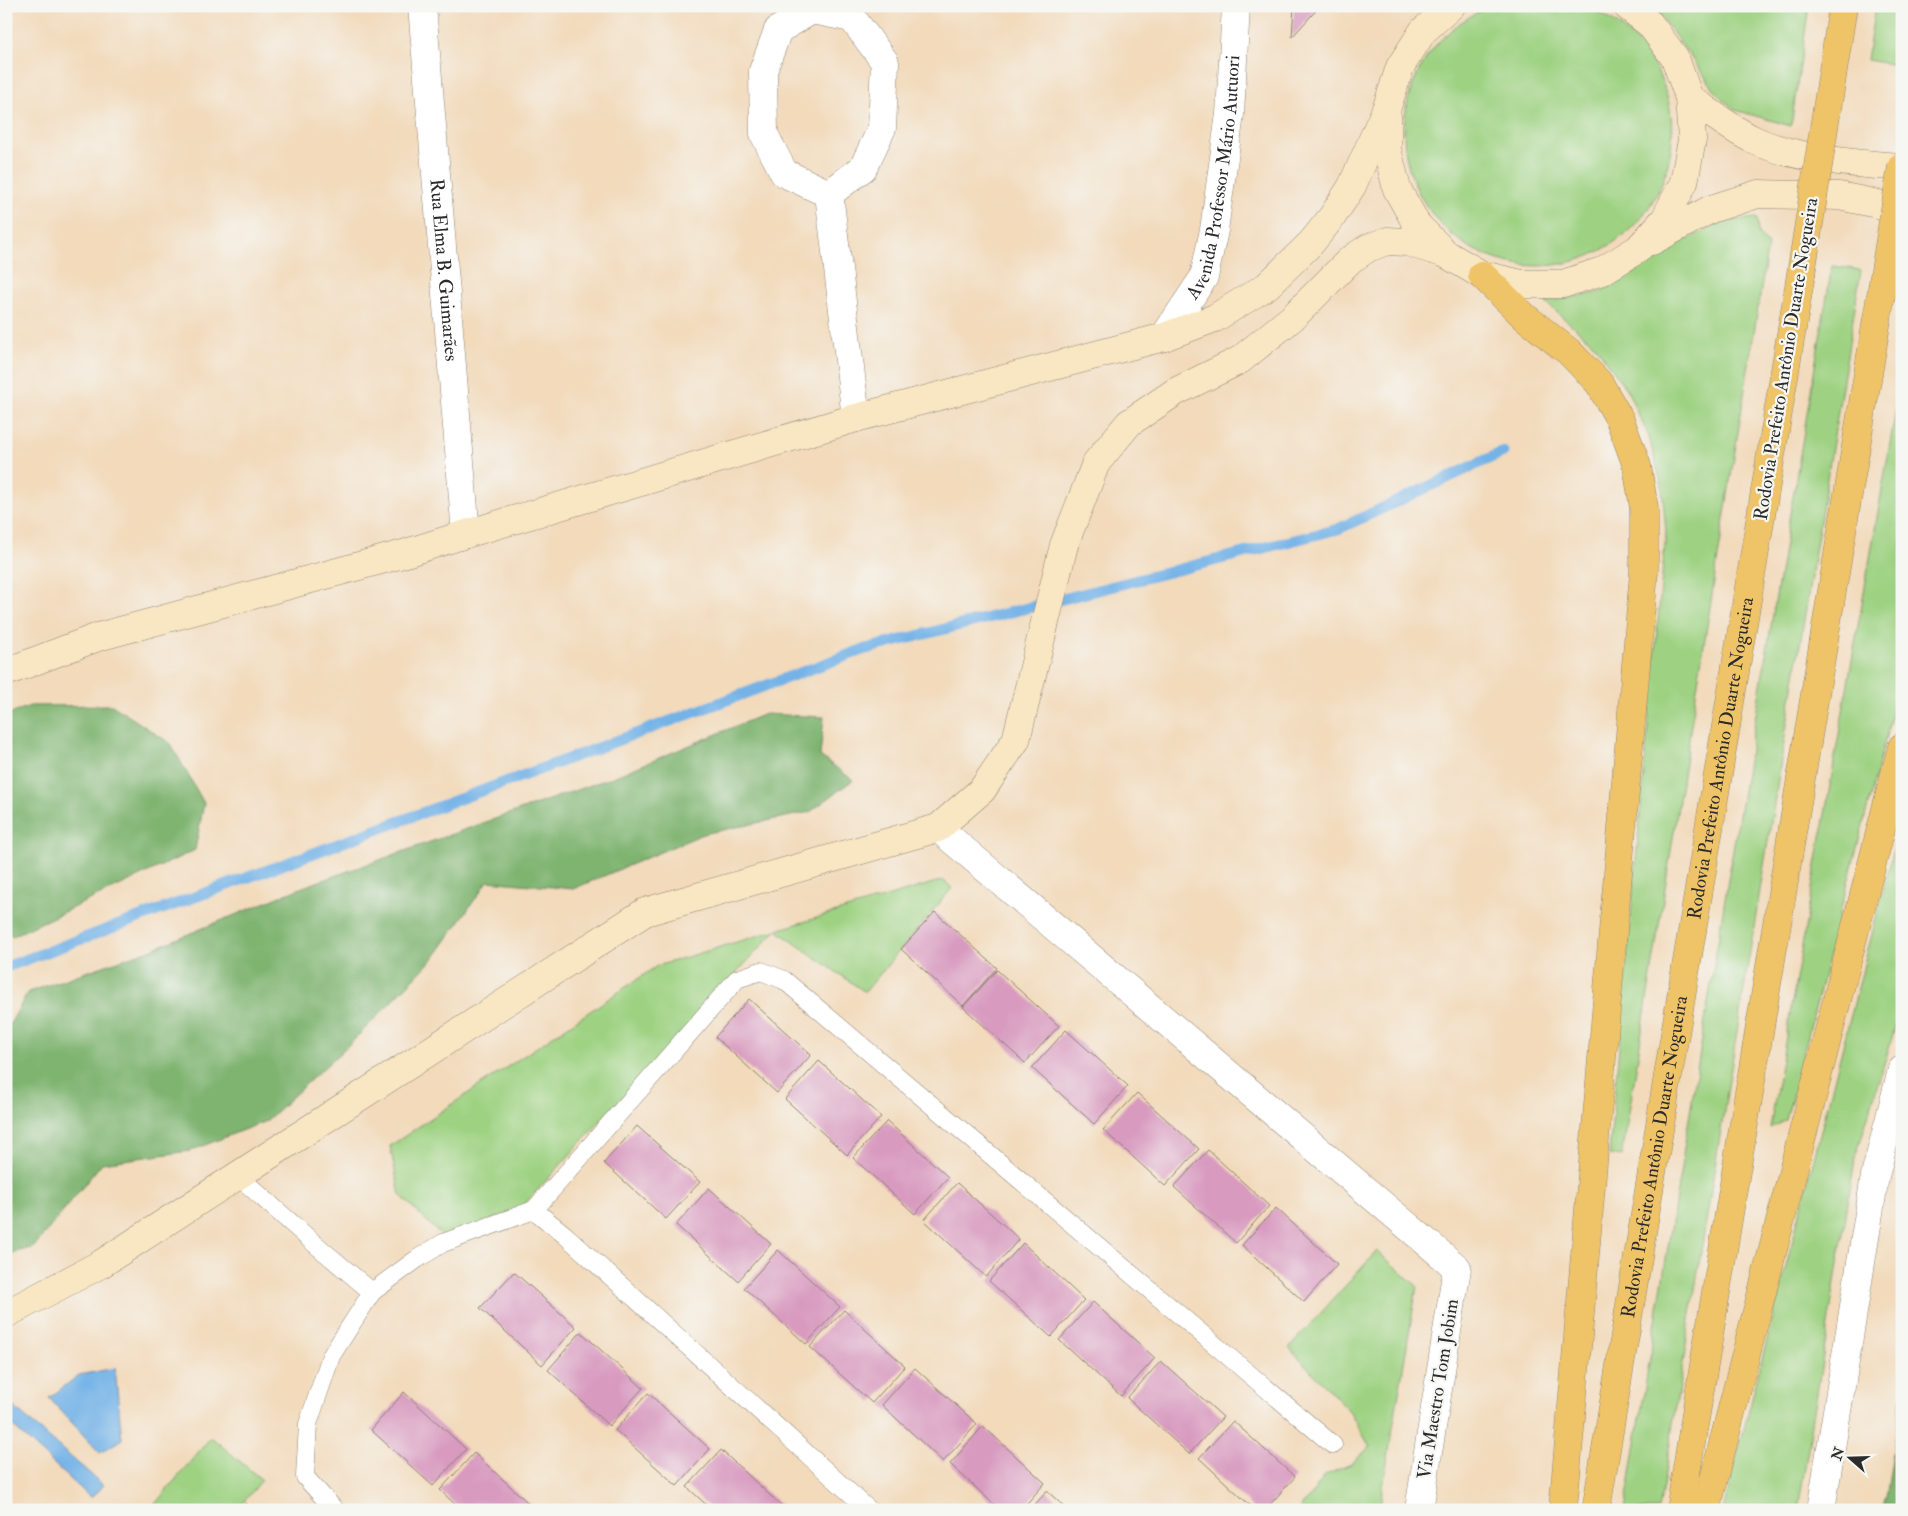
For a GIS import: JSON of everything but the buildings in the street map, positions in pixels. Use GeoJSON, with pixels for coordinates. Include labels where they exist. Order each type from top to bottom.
{"type":"FeatureCollection","features":[{"type":"Feature","properties":{"kind":"highway","name":"Rodovia Prefeito Antônio Duarte Nogueira"},"geometry":{"type":"LineString","coordinates":[[1596,1510],[1801,274],[1843,6]]}},
{"type":"Feature","properties":{"kind":"highway"},"geometry":{"type":"LineString","coordinates":[[1680,1510],[1902,166]]}},
{"type":"Feature","properties":{"kind":"highway"},"geometry":{"type":"LineString","coordinates":[[1482,275],[1524,318],[1570,352],[1599,383],[1620,420],[1637,466],[1644,508],[1644,572],[1563,1510]]}},
{"type":"Feature","properties":{"kind":"highway"},"geometry":{"type":"LineString","coordinates":[[1706,1510],[1902,747]]}},
{"type":"Feature","properties":{"kind":"main road"},"geometry":{"type":"LineString","coordinates":[[6,672],[98,637],[403,554],[856,418],[1164,337],[1215,318],[1266,286],[1311,243],[1332,217],[1352,186],[1387,108],[1400,67],[1423,31],[1451,6]]}},
{"type":"Feature","properties":{"kind":"main road"},"geometry":{"type":"LineString","coordinates":[[1627,6],[1650,24],[1674,58],[1689,98],[1692,140],[1684,182],[1665,219],[1638,249]]}},
{"type":"Feature","properties":{"kind":"main road"},"geometry":{"type":"LineString","coordinates":[[1689,98],[1754,140],[1782,151],[1856,164],[1902,166]]}},
{"type":"Feature","properties":{"kind":"main road"},"geometry":{"type":"LineString","coordinates":[[1387,108],[1387,149],[1397,189],[1417,225],[1446,254]]}},
{"type":"Feature","properties":{"kind":"main road"},"geometry":{"type":"LineString","coordinates":[[6,1314],[101,1264],[645,912],[938,828],[982,790],[1016,740],[1064,545],[1096,463],[1129,424],[1175,392],[1240,360],[1292,318],[1350,260],[1368,248],[1387,241],[1407,242],[1446,254],[1482,275],[1522,284],[1563,284],[1602,271],[1711,209],[1758,194],[1839,196],[1902,209]]}},
{"type":"Feature","properties":{"kind":"street","name":"Rua Elma B. Guimarães"},"geometry":{"type":"LineString","coordinates":[[422,6],[466,534]]}},
{"type":"Feature","properties":{"kind":"street","name":"Avenida Professor Mário Autuori"},"geometry":{"type":"LineString","coordinates":[[1164,337],[1204,277],[1214,230],[1230,114],[1236,6]]}},
{"type":"Feature","properties":{"kind":"street"},"geometry":{"type":"LineString","coordinates":[[812,10],[852,18],[885,62],[882,128],[863,168],[829,194],[784,173],[764,134],[763,70],[778,30],[812,10]]}},
{"type":"Feature","properties":{"kind":"street"},"geometry":{"type":"LineString","coordinates":[[829,194],[856,418]]}},
{"type":"Feature","properties":{"kind":"street","name":"Via Maestro Tom Jobim"},"geometry":{"type":"LineString","coordinates":[[938,828],[1457,1268],[1419,1510]]}},
{"type":"Feature","properties":{"kind":"street"},"geometry":{"type":"LineString","coordinates":[[1821,1510],[1875,1176],[1902,1070]]}},
{"type":"Feature","properties":{"kind":"lane"},"geometry":{"type":"LineString","coordinates":[[335,1510],[305,1477],[308,1424],[331,1356],[372,1292],[417,1259],[443,1244],[534,1210],[737,980],[761,971],[784,980],[1333,1445]]}},
{"type":"Feature","properties":{"kind":"lane"},"geometry":{"type":"LineString","coordinates":[[237,1175],[372,1292]]}},
{"type":"Feature","properties":{"kind":"lane"},"geometry":{"type":"LineString","coordinates":[[534,1210],[565,1235],[869,1510]]}},
{"type":"Feature","properties":{"kind":"green space"},"geometry":{"type":"Polygon","coordinates":[[[1538,-2],[1577,4],[1601,14],[1623,29],[1641,47],[1656,69],[1666,93],[1672,132],[1666,171],[1656,195],[1641,217],[1623,235],[1601,250],[1577,260],[1538,266],[1499,260],[1475,250],[1453,235],[1435,217],[1420,195],[1410,171],[1404,132],[1410,93],[1420,69],[1435,47],[1453,29],[1475,14],[1499,4],[1538,-2]]]}},
{"type":"Feature","properties":{"kind":"green space"},"geometry":{"type":"Polygon","coordinates":[[[1651,6],[1809,6],[1791,126],[1735,110],[1720,97],[1656,10],[1651,6]]]}},
{"type":"Feature","properties":{"kind":"green space"},"geometry":{"type":"Polygon","coordinates":[[[1875,6],[1902,6],[1902,33],[1897,65],[1867,60],[1875,6]]]}},
{"type":"Feature","properties":{"kind":"green space"},"geometry":{"type":"Polygon","coordinates":[[[1757,218],[1758,234],[1768,245],[1622,1156],[1609,1155],[1666,532],[1662,486],[1649,437],[1628,392],[1596,346],[1545,302],[1596,293],[1626,279],[1662,251],[1726,221],[1757,218]]]}},
{"type":"Feature","properties":{"kind":"green space"},"geometry":{"type":"Polygon","coordinates":[[[1832,266],[1861,270],[1659,1510],[1625,1510],[1730,868],[1832,266]]]}},
{"type":"Feature","properties":{"kind":"green space"},"geometry":{"type":"Polygon","coordinates":[[[1902,375],[1902,675],[1786,1120],[1770,1128],[1902,375]]]}},
{"type":"Feature","properties":{"kind":"green space"},"geometry":{"type":"Polygon","coordinates":[[[112,705],[170,743],[204,803],[195,850],[13,936],[6,933],[6,715],[30,706],[112,705]]]}},
{"type":"Feature","properties":{"kind":"green space"},"geometry":{"type":"Polygon","coordinates":[[[765,714],[824,717],[820,756],[853,780],[810,812],[703,834],[573,889],[488,881],[432,960],[356,1038],[266,1121],[190,1151],[102,1163],[34,1247],[6,1255],[6,1031],[28,992],[147,951],[303,887],[613,777],[765,714]]]}},
{"type":"Feature","properties":{"kind":"green space"},"geometry":{"type":"Polygon","coordinates":[[[1902,818],[1902,1005],[1855,1159],[1798,1510],[1723,1510],[1902,818]]]}},
{"type":"Feature","properties":{"kind":"green space"},"geometry":{"type":"Polygon","coordinates":[[[943,880],[952,888],[865,992],[776,930],[943,880]]]}},
{"type":"Feature","properties":{"kind":"green space"},"geometry":{"type":"Polygon","coordinates":[[[776,930],[521,1208],[444,1238],[400,1195],[390,1146],[657,966],[776,930]]]}},
{"type":"Feature","properties":{"kind":"green space"},"geometry":{"type":"Polygon","coordinates":[[[1377,1251],[1417,1286],[1379,1510],[1299,1510],[1326,1475],[1351,1464],[1370,1447],[1350,1412],[1289,1348],[1377,1251]]]}},
{"type":"Feature","properties":{"kind":"green space"},"geometry":{"type":"Polygon","coordinates":[[[1902,1396],[1902,1510],[1884,1510],[1902,1396]]]}},
{"type":"Feature","properties":{"kind":"green space"},"geometry":{"type":"Polygon","coordinates":[[[211,1437],[262,1480],[237,1510],[150,1510],[211,1437]]]}},
{"type":"Feature","properties":{"kind":"water"},"geometry":{"type":"Polygon","coordinates":[[[115,1368],[122,1439],[100,1453],[49,1398],[79,1375],[115,1368]]]}},
{"type":"Feature","properties":{"kind":"water"},"geometry":{"type":"Polygon","coordinates":[[[9,1403],[103,1485],[91,1498],[6,1420],[6,1406],[9,1403]]]}},
{"type":"Feature","properties":{"kind":"waterway"},"geometry":{"type":"LineString","coordinates":[[6,967],[862,650],[1338,529],[1503,452]]}}]}
